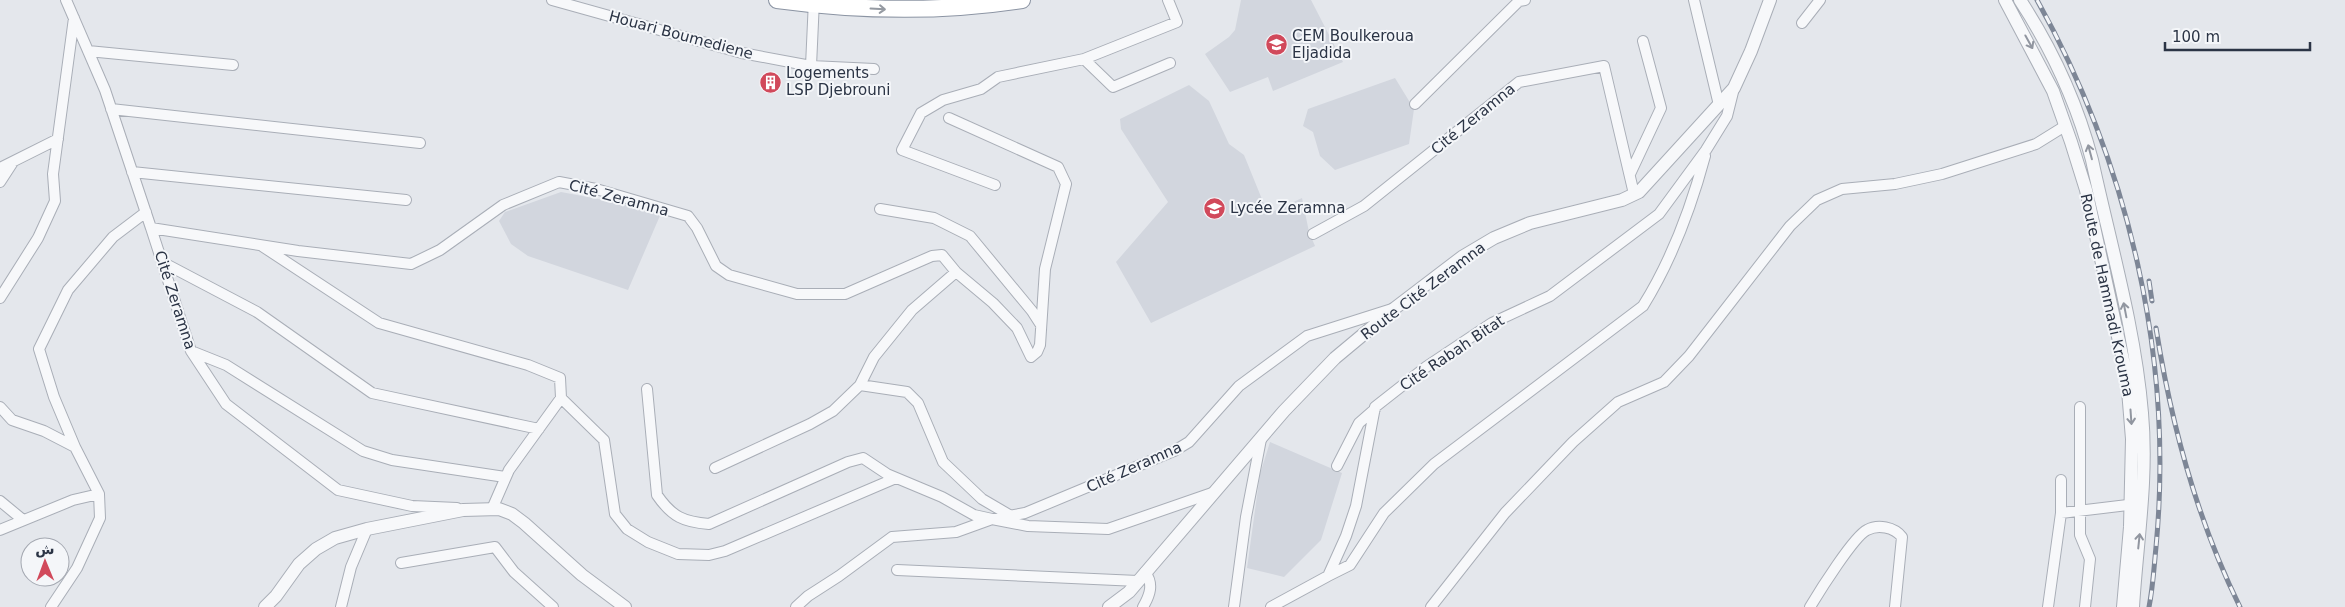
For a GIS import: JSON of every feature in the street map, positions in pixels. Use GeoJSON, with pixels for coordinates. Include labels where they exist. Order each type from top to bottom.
{"type":"FeatureCollection","features":[{"type":"Feature","properties":{"kind":"highway"},"geometry":{"type":"LineString","coordinates":[[777,0],[814,2],[882,10],[928,10],[1022,0]]}},
{"type":"Feature","properties":{"kind":"street"},"geometry":{"type":"LineString","coordinates":[[66,0],[111,109],[151,228]]}},
{"type":"Feature","properties":{"kind":"street","name":"Houari Boumediene"},"geometry":{"type":"LineString","coordinates":[[552,0],[742,53],[811,66],[874,69]]}},
{"type":"Feature","properties":{"kind":"street"},"geometry":{"type":"LineString","coordinates":[[995,185],[902,150],[921,113],[942,100],[981,89],[998,77],[1084,59],[1177,22],[1168,0]]}},
{"type":"Feature","properties":{"kind":"street"},"geometry":{"type":"LineString","coordinates":[[1416,104],[1519,1],[1525,0]]}},
{"type":"Feature","properties":{"kind":"street"},"geometry":{"type":"LineString","coordinates":[[1694,0],[1719,105]]}},
{"type":"Feature","properties":{"kind":"street","name":"Route Cité Zeramna"},"geometry":{"type":"LineString","coordinates":[[1109,607],[1128,592],[1142,577],[1261,438],[1335,358],[1395,308],[1462,257],[1494,238],[1530,223],[1622,200],[1639,192],[1734,88],[1770,0]]}},
{"type":"Feature","properties":{"kind":"street"},"geometry":{"type":"LineString","coordinates":[[1802,23],[1820,0]]}},
{"type":"Feature","properties":{"kind":"street","name":"Route de Hammadi Krouma"},"geometry":{"type":"LineString","coordinates":[[2005,0],[2040,63],[2053,91],[2086,190],[2127,378],[2136,504],[2133,607]]}},
{"type":"Feature","properties":{"kind":"street","name":"Route de Hammadi Krouma"},"geometry":{"type":"LineString","coordinates":[[2020,0],[2065,82],[2084,130],[2138,377],[2144,452],[2123,607]]}},
{"type":"Feature","properties":{"kind":"street"},"geometry":{"type":"LineString","coordinates":[[811,66],[814,2]]}},
{"type":"Feature","properties":{"kind":"street"},"geometry":{"type":"LineString","coordinates":[[0,298],[38,238],[55,201],[53,174],[74,18]]}},
{"type":"Feature","properties":{"kind":"street"},"geometry":{"type":"LineString","coordinates":[[1630,174],[1661,108],[1643,41]]}},
{"type":"Feature","properties":{"kind":"street"},"geometry":{"type":"LineString","coordinates":[[88,51],[234,65]]}},
{"type":"Feature","properties":{"kind":"street"},"geometry":{"type":"LineString","coordinates":[[1084,59],[1113,87],[1170,63]]}},
{"type":"Feature","properties":{"kind":"street","name":"Cité Zeramna"},"geometry":{"type":"LineString","coordinates":[[1313,234],[1364,206],[1519,82],[1604,66],[1634,194]]}},
{"type":"Feature","properties":{"kind":"street","name":"Cité Rabah Bitat"},"geometry":{"type":"LineString","coordinates":[[1337,466],[1359,423],[1426,367],[1492,323],[1550,296],[1659,214],[1706,150],[1727,116],[1734,88]]}},
{"type":"Feature","properties":{"kind":"street"},"geometry":{"type":"LineString","coordinates":[[111,109],[420,143]]}},
{"type":"Feature","properties":{"kind":"street","name":"Cité Zeramna"},"geometry":{"type":"LineString","coordinates":[[492,509],[412,506],[338,490],[226,404],[191,351],[151,228],[344,257],[411,264],[440,250],[503,205],[559,182],[596,189],[688,216],[697,228],[716,266],[729,275],[776,289],[814,295],[845,294],[932,256],[942,256],[956,272],[993,303],[1016,328],[1031,357],[1037,352],[1040,345],[1045,269],[1066,184],[1058,167],[949,118]]}},
{"type":"Feature","properties":{"kind":"street"},"geometry":{"type":"LineString","coordinates":[[1431,607],[1506,513],[1573,442],[1618,402],[1664,382],[1689,356],[1790,226],[1817,200],[1842,189],[1895,184],[1942,174],[2036,144],[2065,126]]}},
{"type":"Feature","properties":{"kind":"street"},"geometry":{"type":"LineString","coordinates":[[0,168],[58,139]]}},
{"type":"Feature","properties":{"kind":"street","name":"Cité Rabah Bitat"},"geometry":{"type":"LineString","coordinates":[[1271,607],[1350,565],[1384,513],[1434,464],[1643,306],[1656,284],[1695,194],[1706,150]]}},
{"type":"Feature","properties":{"kind":"street"},"geometry":{"type":"LineString","coordinates":[[0,182],[14,160]]}},
{"type":"Feature","properties":{"kind":"street"},"geometry":{"type":"LineString","coordinates":[[132,172],[406,200]]}},
{"type":"Feature","properties":{"kind":"street"},"geometry":{"type":"LineString","coordinates":[[880,209],[934,218],[970,236],[1032,311],[1041,325]]}},
{"type":"Feature","properties":{"kind":"street"},"geometry":{"type":"LineString","coordinates":[[51,607],[77,568],[100,518],[100,494],[75,447],[54,397],[39,349],[68,290],[113,237],[146,212]]}},
{"type":"Feature","properties":{"kind":"street"},"geometry":{"type":"LineString","coordinates":[[259,244],[379,323],[528,365],[560,378],[561,398],[505,478],[492,509]]}},
{"type":"Feature","properties":{"kind":"street"},"geometry":{"type":"LineString","coordinates":[[162,262],[258,312],[372,393],[538,429]]}},
{"type":"Feature","properties":{"kind":"street"},"geometry":{"type":"LineString","coordinates":[[715,468],[810,424],[833,410],[860,385],[874,357],[912,310],[956,272]]}},
{"type":"Feature","properties":{"kind":"street","name":"Cité Zeramna"},"geometry":{"type":"LineString","coordinates":[[992,519],[1025,513],[1174,452],[1189,442],[1240,386],[1307,336],[1395,308]]}},
{"type":"Feature","properties":{"kind":"street"},"geometry":{"type":"LineString","coordinates":[[191,351],[226,365],[363,451],[392,460],[505,478]]}},
{"type":"Feature","properties":{"kind":"street"},"geometry":{"type":"LineString","coordinates":[[860,385],[908,392],[918,403],[943,462],[982,499],[1011,516]]}},
{"type":"Feature","properties":{"kind":"street","name":"Cité Zeramna"},"geometry":{"type":"LineString","coordinates":[[647,390],[657,496],[666,509],[679,518],[692,522],[710,524],[848,462],[863,458],[896,478],[942,497],[974,515],[1028,526],[1108,529],[1216,492]]}},
{"type":"Feature","properties":{"kind":"street"},"geometry":{"type":"LineString","coordinates":[[561,398],[604,440],[615,514],[627,528],[648,542],[678,554],[709,555],[725,551],[896,478]]}},
{"type":"Feature","properties":{"kind":"street"},"geometry":{"type":"LineString","coordinates":[[0,407],[12,420],[44,431],[75,447]]}},
{"type":"Feature","properties":{"kind":"street"},"geometry":{"type":"LineString","coordinates":[[2080,407],[2080,535],[2090,559],[2085,607]]}},
{"type":"Feature","properties":{"kind":"street"},"geometry":{"type":"LineString","coordinates":[[1328,576],[1346,536],[1356,506],[1375,409]]}},
{"type":"Feature","properties":{"kind":"street"},"geometry":{"type":"LineString","coordinates":[[1234,607],[1246,517],[1261,438]]}},
{"type":"Feature","properties":{"kind":"street"},"geometry":{"type":"LineString","coordinates":[[2048,607],[2061,513],[2061,480]]}},
{"type":"Feature","properties":{"kind":"street"},"geometry":{"type":"LineString","coordinates":[[0,530],[73,500],[100,494]]}},
{"type":"Feature","properties":{"kind":"street"},"geometry":{"type":"LineString","coordinates":[[0,501],[23,520]]}},
{"type":"Feature","properties":{"kind":"street"},"geometry":{"type":"LineString","coordinates":[[2061,513],[2136,504]]}},
{"type":"Feature","properties":{"kind":"street"},"geometry":{"type":"LineString","coordinates":[[265,607],[276,596],[299,564],[316,549],[335,538],[367,529],[463,510],[499,508],[518,518],[582,575],[625,607]]}},
{"type":"Feature","properties":{"kind":"street"},"geometry":{"type":"LineString","coordinates":[[796,607],[808,596],[892,537],[956,532],[992,519]]}},
{"type":"Feature","properties":{"kind":"street"},"geometry":{"type":"LineString","coordinates":[[1810,607],[1862,534],[1874,528],[1897,531],[1902,537],[1895,607]]}},
{"type":"Feature","properties":{"kind":"street"},"geometry":{"type":"LineString","coordinates":[[341,607],[351,567],[367,529]]}},
{"type":"Feature","properties":{"kind":"street"},"geometry":{"type":"LineString","coordinates":[[401,563],[495,547],[514,572],[553,607]]}},
{"type":"Feature","properties":{"kind":"street"},"geometry":{"type":"LineString","coordinates":[[897,570],[1142,577],[1150,579],[1150,594],[1143,607]]}},
{"type":"Feature","properties":{"kind":"shaded area","name":"CEM Boulkeroua Eljadida"},"geometry":{"type":"Polygon","coordinates":[[[1241,0],[1311,0],[1343,62],[1273,91],[1268,77],[1230,92],[1205,54],[1229,37],[1235,30],[1241,0]]]}},
{"type":"Feature","properties":{"kind":"shaded area"},"geometry":{"type":"Polygon","coordinates":[[[1395,78],[1414,109],[1409,144],[1335,170],[1320,156],[1313,132],[1303,126],[1308,109],[1395,78]]]}},
{"type":"Feature","properties":{"kind":"shaded area","name":"Lycée Zeramna"},"geometry":{"type":"Polygon","coordinates":[[[1189,85],[1209,101],[1229,144],[1244,155],[1268,214],[1302,198],[1309,232],[1315,246],[1151,323],[1116,262],[1168,202],[1121,129],[1120,119],[1189,85]]]}},
{"type":"Feature","properties":{"kind":"shaded area"},"geometry":{"type":"Polygon","coordinates":[[[561,192],[662,211],[628,290],[528,256],[511,244],[499,221],[505,212],[561,192]]]}},
{"type":"Feature","properties":{"kind":"shaded area"},"geometry":{"type":"Polygon","coordinates":[[[1270,442],[1342,473],[1321,540],[1284,577],[1247,568],[1260,474],[1270,442]]]}},
{"type":"Feature","properties":{"kind":"railway"},"geometry":{"type":"LineString","coordinates":[[2037,0],[2069,63],[2097,128],[2120,196],[2138,264],[2151,334],[2158,405],[2160,476],[2156,547],[2149,607]]}},
{"type":"Feature","properties":{"kind":"railway"},"geometry":{"type":"LineString","coordinates":[[2149,281],[2152,301]]}},
{"type":"Feature","properties":{"kind":"railway"},"geometry":{"type":"LineString","coordinates":[[2156,328],[2169,399],[2198,506],[2240,607]]}},
{"type":"Feature","properties":{"kind":"place","name":"CEM Boulkeroua Eljadida"},"geometry":{"type":"Point","coordinates":[1276,45]}},
{"type":"Feature","properties":{"kind":"place","name":"Logements LSP Djebrouni"},"geometry":{"type":"Point","coordinates":[770,82]}},
{"type":"Feature","properties":{"kind":"place","name":"Lycée Zeramna"},"geometry":{"type":"Point","coordinates":[1214,208]}}]}
